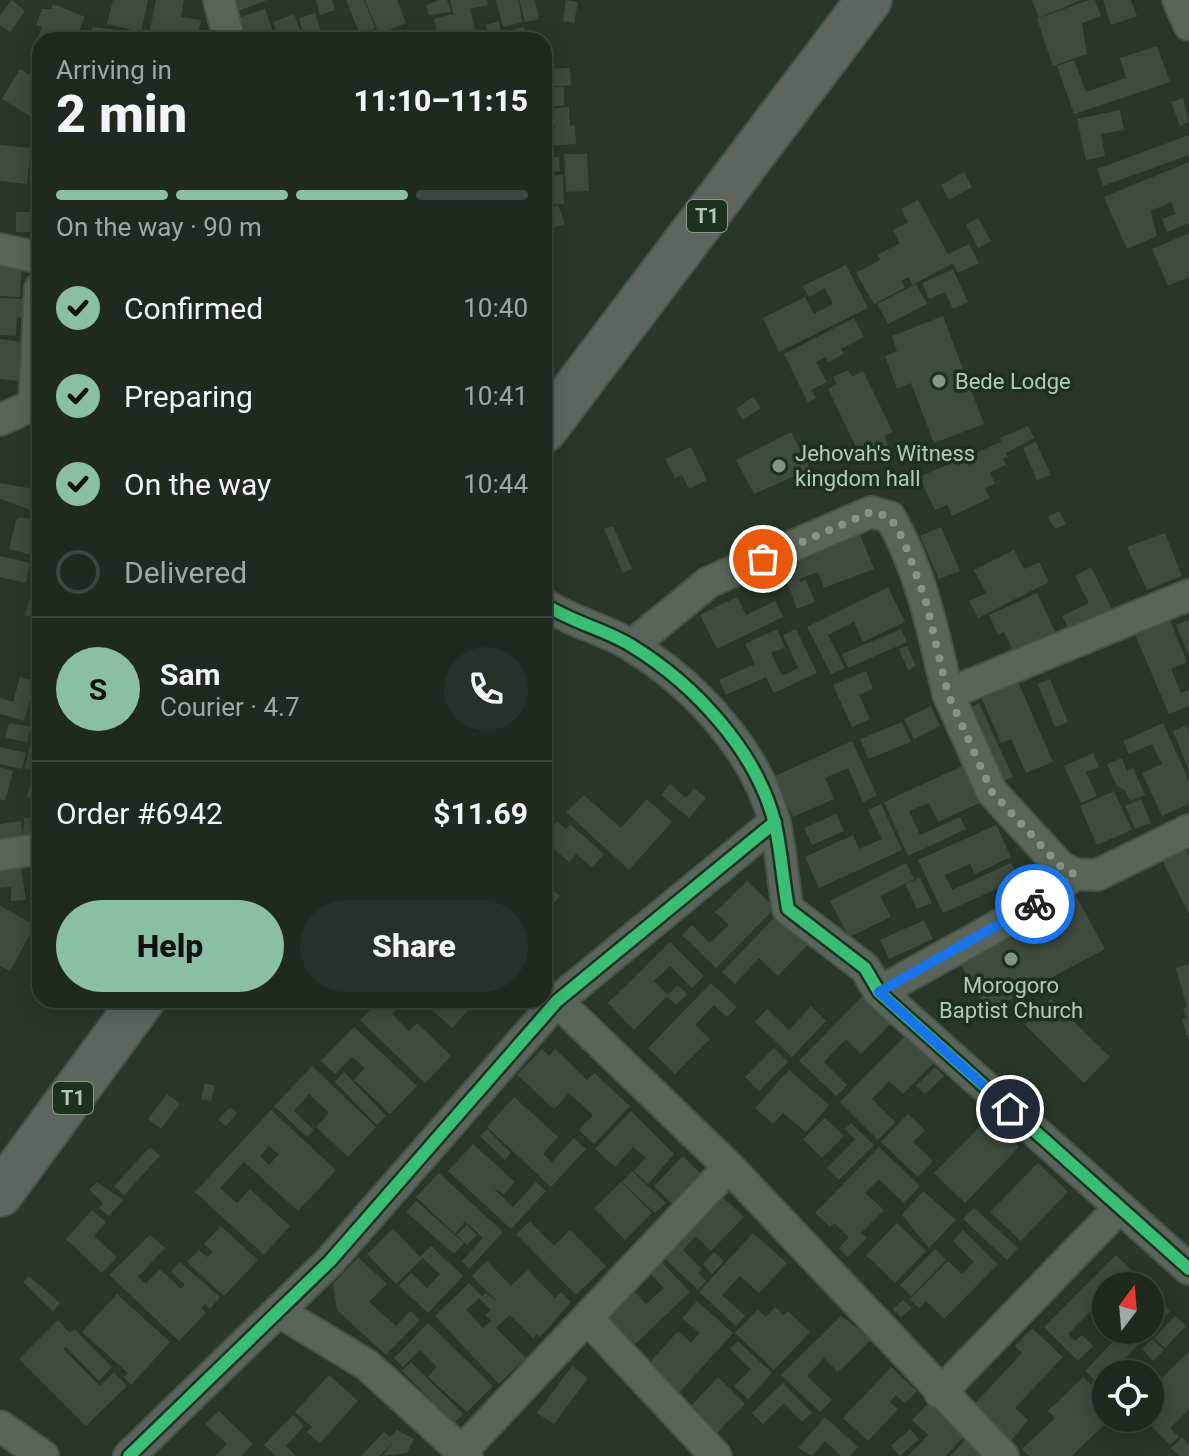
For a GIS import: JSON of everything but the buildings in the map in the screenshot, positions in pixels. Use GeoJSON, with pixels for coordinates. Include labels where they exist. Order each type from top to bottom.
{"type":"FeatureCollection","features":[{"type":"Feature","properties":{"kind":"highway","name":"T1"},"geometry":{"type":"LineString","coordinates":[[552,419],[869,0]]}},
{"type":"Feature","properties":{"kind":"highway","name":"T1"},"geometry":{"type":"LineString","coordinates":[[0,1194],[136,1008]]}},
{"type":"Feature","properties":{"kind":"street"},"geometry":{"type":"LineString","coordinates":[[219,0],[227,32]]}},
{"type":"Feature","properties":{"kind":"street"},"geometry":{"type":"LineString","coordinates":[[1178,0],[1189,25]]}},
{"type":"Feature","properties":{"kind":"street"},"geometry":{"type":"LineString","coordinates":[[0,249],[32,256]]}},
{"type":"Feature","properties":{"kind":"street"},"geometry":{"type":"LineString","coordinates":[[0,420],[32,405]]}},
{"type":"Feature","properties":{"kind":"street"},"geometry":{"type":"LineString","coordinates":[[632,645],[709,582],[871,512],[890,517],[903,539],[925,598],[948,694],[992,792],[1060,866],[1074,874],[1097,875],[1189,830]]}},
{"type":"Feature","properties":{"kind":"street"},"geometry":{"type":"LineString","coordinates":[[948,694],[1189,595]]}},
{"type":"Feature","properties":{"kind":"street"},"geometry":{"type":"LineString","coordinates":[[552,609],[571,621],[632,645],[715,712],[753,771],[775,822],[788,909],[865,968],[879,992],[1189,1269]]}},
{"type":"Feature","properties":{"kind":"street"},"geometry":{"type":"LineString","coordinates":[[552,1007],[775,822]]}},
{"type":"Feature","properties":{"kind":"street"},"geometry":{"type":"LineString","coordinates":[[0,855],[32,850]]}},
{"type":"Feature","properties":{"kind":"street"},"geometry":{"type":"LineString","coordinates":[[879,992],[1046,899],[1074,874]]}},
{"type":"Feature","properties":{"kind":"street"},"geometry":{"type":"LineString","coordinates":[[557,1001],[729,1167],[1003,1456]]}},
{"type":"Feature","properties":{"kind":"street"},"geometry":{"type":"LineString","coordinates":[[129,1456],[330,1261],[551,1008]]}},
{"type":"Feature","properties":{"kind":"street"},"geometry":{"type":"LineString","coordinates":[[278,1311],[367,1365],[464,1454],[729,1167]]}},
{"type":"Feature","properties":{"kind":"street"},"geometry":{"type":"LineString","coordinates":[[940,1393],[1120,1207]]}},
{"type":"Feature","properties":{"kind":"street"},"geometry":{"type":"LineString","coordinates":[[587,1318],[716,1456]]}},
{"type":"Feature","properties":{"kind":"street"},"geometry":{"type":"LineString","coordinates":[[0,1426],[43,1456]]}},
{"type":"Feature","properties":{"kind":"cycle path"},"geometry":{"type":"LineString","coordinates":[[552,608],[632,646],[700,700],[738,746],[766,797],[777,834],[788,909],[865,968],[879,992],[1189,1269]]}},
{"type":"Feature","properties":{"kind":"cycle path"},"geometry":{"type":"LineString","coordinates":[[552,1007],[775,822]]}},
{"type":"Feature","properties":{"kind":"cycle path"},"geometry":{"type":"LineString","coordinates":[[129,1456],[330,1261],[551,1008]]}},
{"type":"Feature","properties":{"kind":"way so far"},"geometry":{"type":"LineString","coordinates":[[763,559],[871,512],[890,517],[903,539],[925,598],[948,694],[992,792],[1060,866],[1074,874],[1046,899],[1035,904]]}},
{"type":"Feature","properties":{"kind":"place","name":"Bede Lodge"},"geometry":{"type":"Point","coordinates":[939,381]}},
{"type":"Feature","properties":{"kind":"place","name":"Jehovah's Witness kingdom hall"},"geometry":{"type":"Point","coordinates":[779,466]}},
{"type":"Feature","properties":{"kind":"place","name":"Morogoro Baptist Church"},"geometry":{"type":"Point","coordinates":[1011,959]}},
{"type":"Feature","properties":{"kind":"route"},"geometry":{"type":"LineString","coordinates":[[1010,1109],[879,992],[1035,904]]}}]}
